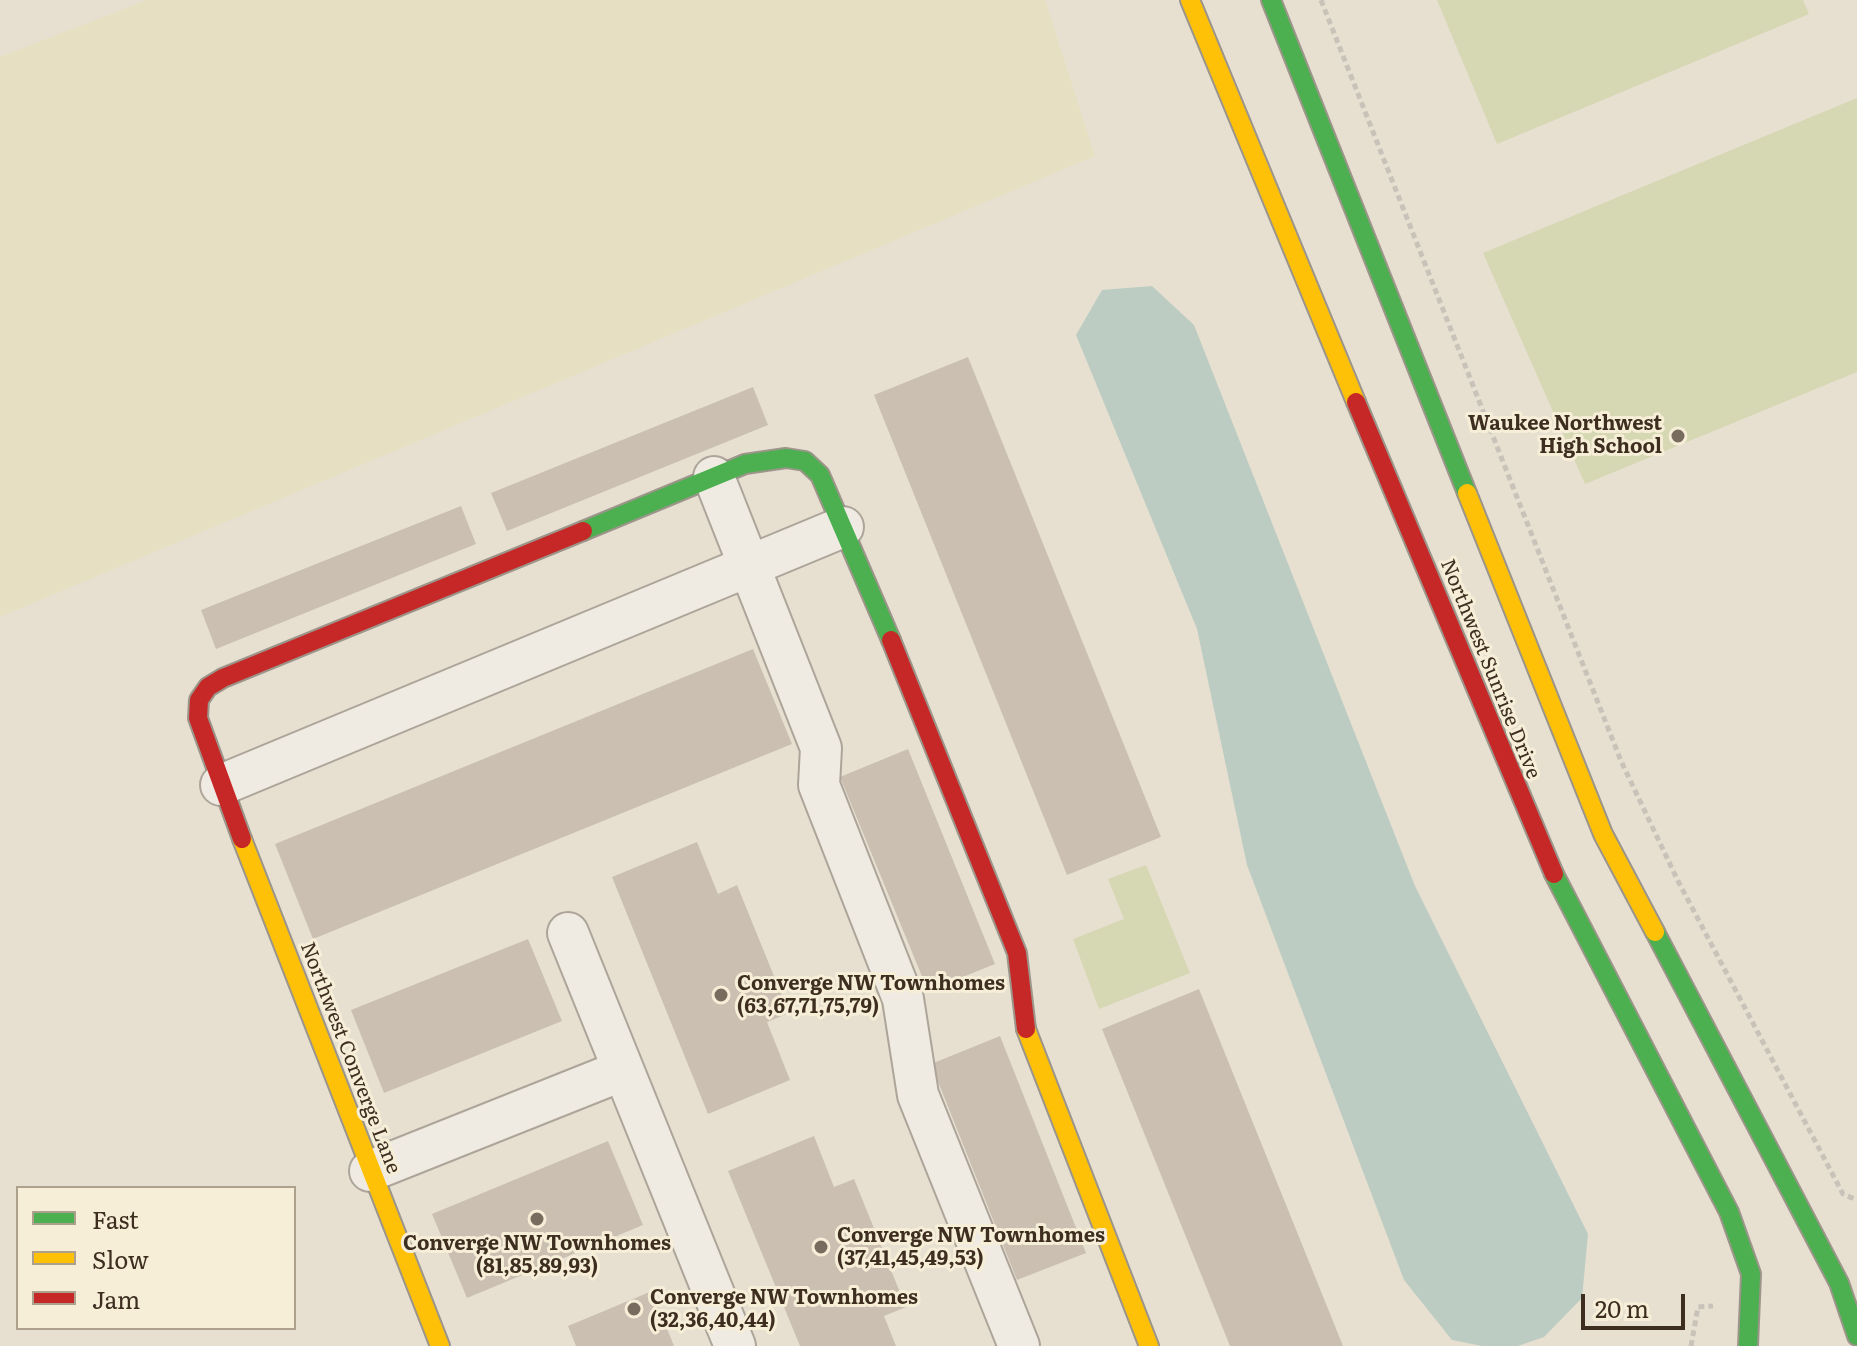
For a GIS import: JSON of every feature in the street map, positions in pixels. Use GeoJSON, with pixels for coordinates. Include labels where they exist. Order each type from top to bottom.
{"type":"FeatureCollection","features":[{"type":"Feature","properties":{"kind":"street","name":"Northwest Sunrise Drive"},"geometry":{"type":"LineString","coordinates":[[1190,0],[1543,854],[1729,1212],[1751,1274],[1748,1346]]}},
{"type":"Feature","properties":{"kind":"street"},"geometry":{"type":"LineString","coordinates":[[1271,0],[1603,834],[1839,1283],[1857,1336]]}},
{"type":"Feature","properties":{"kind":"street","name":"Northwest Converge Lane"},"geometry":{"type":"LineString","coordinates":[[440,1346],[221,785],[198,718],[199,700],[208,687],[223,678],[745,464],[786,458],[805,461],[820,475],[906,674],[1017,953],[1027,1035],[1149,1346]]}},
{"type":"Feature","properties":{"kind":"street"},"geometry":{"type":"LineString","coordinates":[[714,477],[821,748],[819,785],[903,999],[918,1095],[1019,1346]]}},
{"type":"Feature","properties":{"kind":"street"},"geometry":{"type":"LineString","coordinates":[[221,785],[843,527]]}},
{"type":"Feature","properties":{"kind":"street"},"geometry":{"type":"LineString","coordinates":[[568,933],[621,1071],[735,1346]]}},
{"type":"Feature","properties":{"kind":"street"},"geometry":{"type":"LineString","coordinates":[[370,1171],[621,1071]]}},
{"type":"Feature","properties":{"kind":"path"},"geometry":{"type":"LineString","coordinates":[[1321,0],[1621,761],[1678,881],[1843,1194],[1857,1200]]}},
{"type":"Feature","properties":{"kind":"shaded area"},"geometry":{"type":"Polygon","coordinates":[[[147,0],[1045,0],[1095,156],[0,617],[0,57],[147,0]]]}},
{"type":"Feature","properties":{"kind":"shaded area"},"geometry":{"type":"Polygon","coordinates":[[[1152,286],[1194,325],[1415,886],[1588,1234],[1582,1298],[1544,1337],[1518,1346],[1482,1346],[1452,1340],[1404,1280],[1247,865],[1197,629],[1076,335],[1102,290],[1152,286]]]}},
{"type":"Feature","properties":{"kind":"green space"},"geometry":{"type":"Polygon","coordinates":[[[1437,0],[1803,0],[1809,14],[1497,144],[1437,0]]]}},
{"type":"Feature","properties":{"kind":"green space"},"geometry":{"type":"Polygon","coordinates":[[[1857,98],[1857,372],[1585,484],[1483,253],[1857,98]]]}},
{"type":"Feature","properties":{"kind":"green space"},"geometry":{"type":"Polygon","coordinates":[[[1146,865],[1190,973],[1099,1009],[1073,939],[1124,919],[1108,879],[1146,865]]]}},
{"type":"Feature","properties":{"kind":"building"},"geometry":{"type":"Polygon","coordinates":[[[968,357],[1161,837],[1067,875],[874,395],[968,357]]]}},
{"type":"Feature","properties":{"kind":"building"},"geometry":{"type":"Polygon","coordinates":[[[753,387],[768,425],[507,531],[491,493],[753,387]]]}},
{"type":"Feature","properties":{"kind":"building"},"geometry":{"type":"Polygon","coordinates":[[[461,506],[476,544],[216,649],[201,610],[461,506]]]}},
{"type":"Feature","properties":{"kind":"building"},"geometry":{"type":"Polygon","coordinates":[[[753,649],[792,744],[313,939],[275,844],[753,649]]]}},
{"type":"Feature","properties":{"kind":"building"},"geometry":{"type":"Polygon","coordinates":[[[908,749],[995,964],[928,991],[840,777],[908,749]]]}},
{"type":"Feature","properties":{"kind":"building","name":"Converge NW Townhomes (63,67,71,75,79)"},"geometry":{"type":"Polygon","coordinates":[[[697,842],[718,894],[737,885],[789,1013],[767,1022],[790,1080],[708,1114],[612,877],[697,842]]]}},
{"type":"Feature","properties":{"kind":"building"},"geometry":{"type":"Polygon","coordinates":[[[528,939],[562,1021],[384,1093],[351,1010],[528,939]]]}},
{"type":"Feature","properties":{"kind":"building"},"geometry":{"type":"Polygon","coordinates":[[[1199,989],[1343,1346],[1230,1346],[1102,1029],[1199,989]]]}},
{"type":"Feature","properties":{"kind":"building"},"geometry":{"type":"Polygon","coordinates":[[[1000,1036],[1086,1253],[1017,1280],[931,1064],[1000,1036]]]}},
{"type":"Feature","properties":{"kind":"building","name":"Converge NW Townhomes (37,41,45,49,53)"},"geometry":{"type":"Polygon","coordinates":[[[814,1136],[834,1187],[854,1179],[906,1307],[884,1316],[896,1346],[800,1346],[728,1171],[814,1136]]]}},
{"type":"Feature","properties":{"kind":"building","name":"Converge NW Townhomes (81,85,89,93)"},"geometry":{"type":"Polygon","coordinates":[[[608,1141],[643,1225],[467,1298],[432,1214],[608,1141]]]}},
{"type":"Feature","properties":{"kind":"building","name":"Converge NW Townhomes (32,36,40,44)"},"geometry":{"type":"Polygon","coordinates":[[[652,1291],[674,1346],[576,1346],[568,1326],[652,1291]]]}},
{"type":"Feature","properties":{"kind":"traffic: fast"},"geometry":{"type":"LineString","coordinates":[[1271,0],[1467,493]]}},
{"type":"Feature","properties":{"kind":"traffic: fast"},"geometry":{"type":"LineString","coordinates":[[583,531],[745,464],[786,458],[805,461],[820,475],[891,640]]}},
{"type":"Feature","properties":{"kind":"traffic: fast"},"geometry":{"type":"LineString","coordinates":[[1554,874],[1729,1212],[1751,1274],[1748,1346]]}},
{"type":"Feature","properties":{"kind":"traffic: fast"},"geometry":{"type":"LineString","coordinates":[[1655,932],[1839,1283],[1857,1336]]}},
{"type":"Feature","properties":{"kind":"traffic: slow"},"geometry":{"type":"LineString","coordinates":[[1190,0],[1356,402]]}},
{"type":"Feature","properties":{"kind":"traffic: slow"},"geometry":{"type":"LineString","coordinates":[[1467,493],[1603,834],[1655,932]]}},
{"type":"Feature","properties":{"kind":"traffic: slow"},"geometry":{"type":"LineString","coordinates":[[242,839],[440,1346]]}},
{"type":"Feature","properties":{"kind":"traffic: slow"},"geometry":{"type":"LineString","coordinates":[[1026,1029],[1149,1346]]}},
{"type":"Feature","properties":{"kind":"traffic: jam"},"geometry":{"type":"LineString","coordinates":[[1356,402],[1554,874]]}},
{"type":"Feature","properties":{"kind":"traffic: jam"},"geometry":{"type":"LineString","coordinates":[[242,839],[198,718],[199,700],[208,687],[223,678],[583,531]]}},
{"type":"Feature","properties":{"kind":"traffic: jam"},"geometry":{"type":"LineString","coordinates":[[891,640],[1017,953],[1026,1029]]}},
{"type":"Feature","properties":{"kind":"place","name":"Waukee Northwest High School"},"geometry":{"type":"Point","coordinates":[1678,436]}},
{"type":"Feature","properties":{"kind":"place","name":"Converge NW Townhomes (63,67,71,75,79)"},"geometry":{"type":"Point","coordinates":[721,995]}},
{"type":"Feature","properties":{"kind":"place","name":"Converge NW Townhomes (81,85,89,93)"},"geometry":{"type":"Point","coordinates":[537,1219]}},
{"type":"Feature","properties":{"kind":"place","name":"Converge NW Townhomes (37,41,45,49,53)"},"geometry":{"type":"Point","coordinates":[821,1247]}},
{"type":"Feature","properties":{"kind":"place","name":"Converge NW Townhomes (32,36,40,44)"},"geometry":{"type":"Point","coordinates":[634,1309]}}]}
